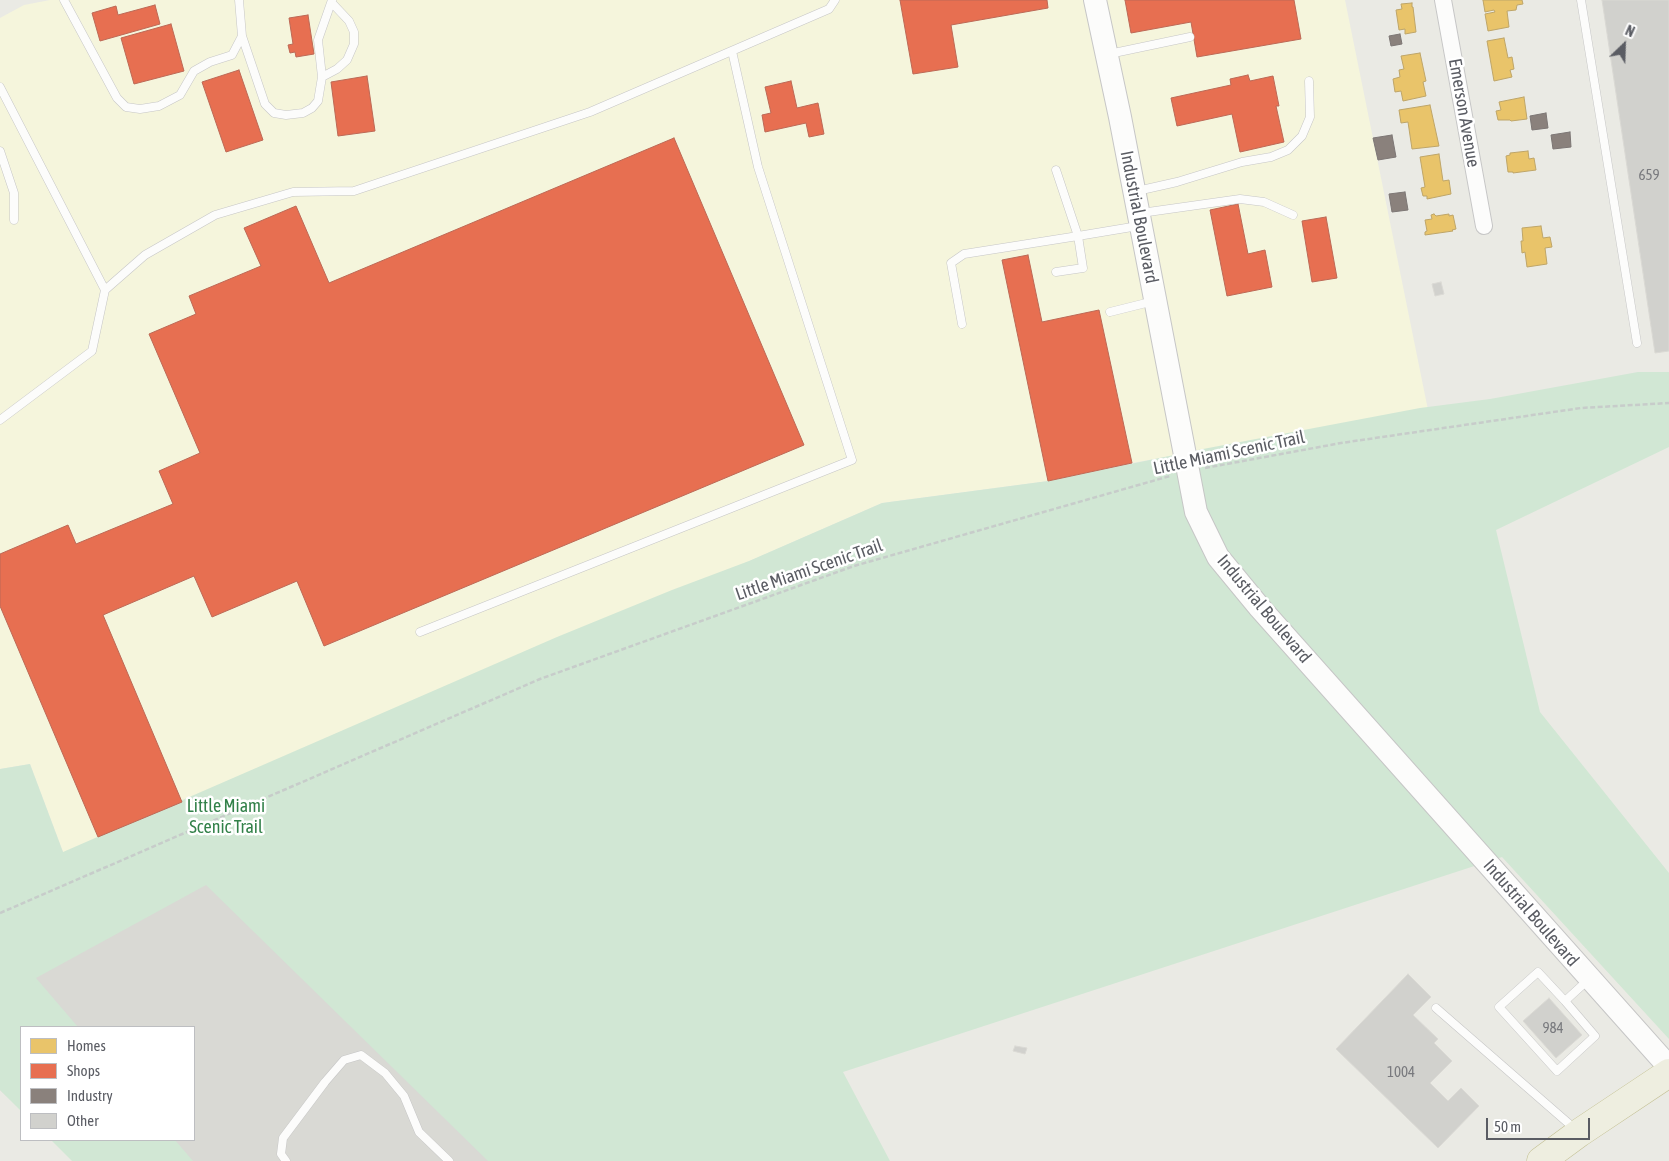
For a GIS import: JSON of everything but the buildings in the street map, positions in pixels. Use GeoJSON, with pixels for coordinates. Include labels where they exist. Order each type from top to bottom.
{"type":"FeatureCollection","features":[{"type":"Feature","properties":{"kind":"highway"},"geometry":{"type":"LineString","coordinates":[[1541,1161],[1669,1073]]}},
{"type":"Feature","properties":{"kind":"highway"},"geometry":{"type":"LineString","coordinates":[[1565,1161],[1669,1073]]}},
{"type":"Feature","properties":{"kind":"street","name":"Industrial Boulevard"},"geometry":{"type":"LineString","coordinates":[[1095,0],[1156,301],[1196,512],[1218,556],[1260,608],[1669,1067]]}},
{"type":"Feature","properties":{"kind":"street","name":"Emerson Avenue"},"geometry":{"type":"LineString","coordinates":[[1443,0],[1484,226]]}},
{"type":"Feature","properties":{"kind":"lane"},"geometry":{"type":"LineString","coordinates":[[64,0],[117,98],[126,107],[140,109],[159,106],[180,95],[194,71],[210,62],[232,55],[242,36]]}},
{"type":"Feature","properties":{"kind":"lane"},"geometry":{"type":"LineString","coordinates":[[239,0],[242,36],[265,104],[274,113],[286,115],[303,113],[312,108],[318,101],[322,77],[318,40],[332,1],[350,21],[354,32],[354,44],[347,60],[337,69],[322,77]]}},
{"type":"Feature","properties":{"kind":"lane"},"geometry":{"type":"LineString","coordinates":[[0,420],[92,352],[105,290],[145,255],[214,215],[293,192],[354,191],[590,112],[829,8],[835,0]]}},
{"type":"Feature","properties":{"kind":"lane"},"geometry":{"type":"LineString","coordinates":[[1581,0],[1637,343]]}},
{"type":"Feature","properties":{"kind":"lane"},"geometry":{"type":"LineString","coordinates":[[1107,54],[1190,37]]}},
{"type":"Feature","properties":{"kind":"lane"},"geometry":{"type":"LineString","coordinates":[[420,632],[852,460],[758,167],[732,50]]}},
{"type":"Feature","properties":{"kind":"lane"},"geometry":{"type":"LineString","coordinates":[[1134,191],[1177,182],[1242,162],[1271,158],[1288,150],[1302,136],[1310,116],[1309,81]]}},
{"type":"Feature","properties":{"kind":"lane"},"geometry":{"type":"LineString","coordinates":[[0,88],[105,290]]}},
{"type":"Feature","properties":{"kind":"lane"},"geometry":{"type":"LineString","coordinates":[[0,151],[14,192],[14,220]]}},
{"type":"Feature","properties":{"kind":"lane"},"geometry":{"type":"LineString","coordinates":[[1056,170],[1078,236],[1083,268],[1056,272]]}},
{"type":"Feature","properties":{"kind":"lane"},"geometry":{"type":"LineString","coordinates":[[962,324],[951,263],[964,254],[1078,236],[1140,220],[1240,199],[1264,202],[1293,215]]}},
{"type":"Feature","properties":{"kind":"lane"},"geometry":{"type":"LineString","coordinates":[[1110,312],[1156,301]]}},
{"type":"Feature","properties":{"kind":"lane"},"geometry":{"type":"LineString","coordinates":[[1538,972],[1565,1001],[1595,1036],[1557,1070],[1499,1007],[1538,972]]}},
{"type":"Feature","properties":{"kind":"lane"},"geometry":{"type":"LineString","coordinates":[[1565,1001],[1589,979]]}},
{"type":"Feature","properties":{"kind":"lane"},"geometry":{"type":"LineString","coordinates":[[1436,1008],[1581,1135]]}},
{"type":"Feature","properties":{"kind":"lane"},"geometry":{"type":"LineString","coordinates":[[286,1161],[281,1154],[283,1138],[344,1060],[361,1055],[385,1073],[404,1096],[419,1132],[449,1161]]}},
{"type":"Feature","properties":{"kind":"path","name":"Little Miami Scenic Trail"},"geometry":{"type":"LineString","coordinates":[[0,913],[540,679],[854,566],[1188,470],[1341,443],[1582,408],[1669,403]]}},
{"type":"Feature","properties":{"kind":"shaded area"},"geometry":{"type":"Polygon","coordinates":[[[50,0],[1345,0],[1428,410],[1132,463],[1048,481],[882,503],[66,860],[30,764],[0,769],[0,18],[24,5],[50,0]]]}},
{"type":"Feature","properties":{"kind":"shaded area"},"geometry":{"type":"Polygon","coordinates":[[[241,845],[537,1161],[76,1161],[54,1141],[195,1141],[195,1026],[20,1026],[20,1109],[0,1090],[0,942],[241,845]]]}},
{"type":"Feature","properties":{"kind":"green space"},"geometry":{"type":"Polygon","coordinates":[[[1638,372],[1669,372],[1669,447],[1496,530],[1540,712],[1669,873],[1669,1039],[1502,857],[843,1072],[890,1161],[488,1161],[206,885],[36,978],[77,1026],[20,1026],[20,1110],[0,1090],[0,769],[30,764],[63,852],[557,637],[749,561],[882,503],[1048,481],[1203,449],[1420,408],[1490,399],[1638,372]]]}},
{"type":"Feature","properties":{"kind":"green space"},"geometry":{"type":"Polygon","coordinates":[[[52,1141],[176,1141],[193,1161],[72,1161],[52,1141]]]}}]}
